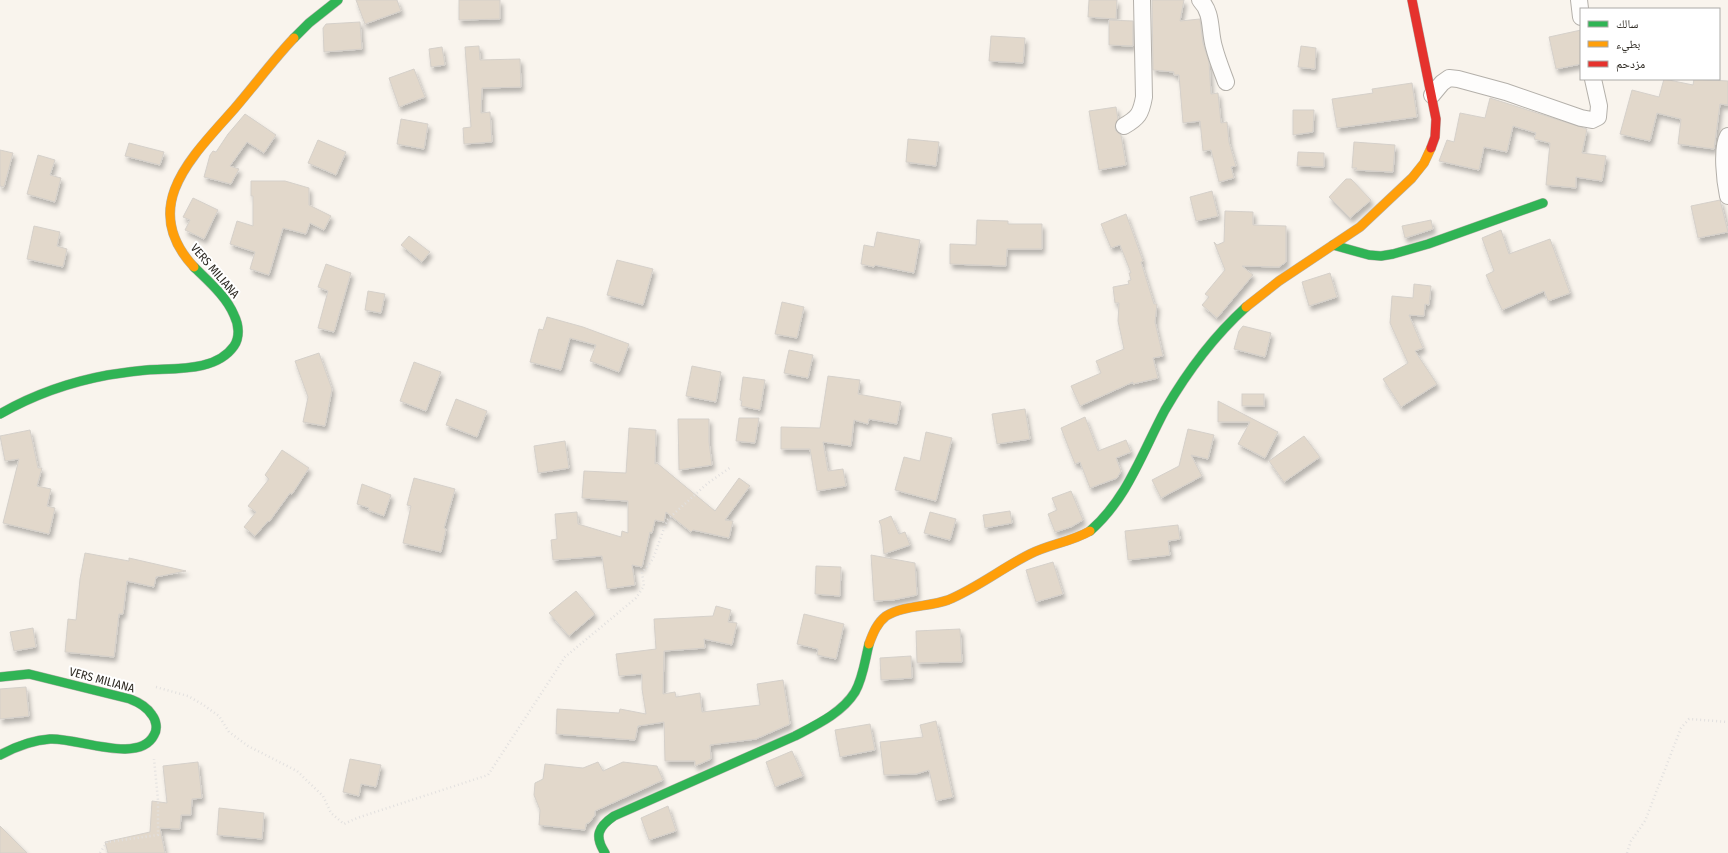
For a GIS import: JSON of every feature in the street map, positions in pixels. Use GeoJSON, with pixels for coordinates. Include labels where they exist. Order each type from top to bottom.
{"type":"FeatureCollection","features":[{"type":"Feature","properties":{"kind":"main road","name":"VERS MILIANA"},"geometry":{"type":"LineString","coordinates":[[0,414],[52,389],[121,373],[179,368],[212,362],[224,358],[235,347],[239,332],[238,323],[234,313],[214,287],[183,255],[171,228],[171,204],[176,182],[202,146],[301,29],[338,0]]}},
{"type":"Feature","properties":{"kind":"main road"},"geometry":{"type":"LineString","coordinates":[[605,853],[598,838],[600,830],[605,822],[614,816],[780,742],[828,718],[846,704],[856,693],[863,675],[871,639],[877,625],[885,617],[898,611],[931,605],[958,596],[1034,552],[1071,540],[1090,530],[1116,503],[1132,476],[1164,413],[1196,363],[1215,338],[1234,317],[1256,297],[1356,230],[1403,188],[1418,172],[1432,149],[1435,136],[1436,119],[1412,0]]}},
{"type":"Feature","properties":{"kind":"main road"},"geometry":{"type":"LineString","coordinates":[[1333,246],[1363,254],[1379,256],[1397,254],[1451,236],[1511,212],[1543,203]]}},
{"type":"Feature","properties":{"kind":"main road","name":"VERS MILIANA"},"geometry":{"type":"LineString","coordinates":[[0,676],[29,674],[136,702],[151,712],[156,720],[156,732],[152,741]]}},
{"type":"Feature","properties":{"kind":"main road"},"geometry":{"type":"LineString","coordinates":[[0,755],[12,748],[54,738],[128,749],[143,747],[152,741]]}},
{"type":"Feature","properties":{"kind":"street"},"geometry":{"type":"LineString","coordinates":[[1124,126],[1135,120],[1142,111],[1144,98],[1142,0]]}},
{"type":"Feature","properties":{"kind":"street"},"geometry":{"type":"LineString","coordinates":[[1200,0],[1209,15],[1214,46],[1226,82]]}},
{"type":"Feature","properties":{"kind":"street"},"geometry":{"type":"LineString","coordinates":[[1432,95],[1442,82],[1449,78],[1458,79],[1506,92],[1581,118],[1592,120],[1598,117],[1599,106],[1593,80]]}},
{"type":"Feature","properties":{"kind":"street"},"geometry":{"type":"LineString","coordinates":[[1728,136],[1726,140],[1724,159],[1728,196]]}},
{"type":"Feature","properties":{"kind":"path"},"geometry":{"type":"LineString","coordinates":[[156,688],[188,696],[202,704],[219,716],[229,732],[248,746],[297,771],[323,796],[331,813],[344,824],[357,818],[488,776],[565,657],[636,598],[644,586],[642,573],[653,560],[667,520],[708,483],[731,467]]}},
{"type":"Feature","properties":{"kind":"path"},"geometry":{"type":"LineString","coordinates":[[1628,853],[1631,841],[1645,821],[1681,728],[1689,719],[1728,722]]}},
{"type":"Feature","properties":{"kind":"path"},"geometry":{"type":"LineString","coordinates":[[100,853],[107,842],[158,835],[158,800],[152,741]]}},
{"type":"Feature","properties":{"kind":"building"},"geometry":{"type":"Polygon","coordinates":[[[356,0],[397,0],[401,11],[365,24],[356,0]]]}},
{"type":"Feature","properties":{"kind":"building"},"geometry":{"type":"Polygon","coordinates":[[[459,0],[500,0],[500,19],[459,20],[459,0]]]}},
{"type":"Feature","properties":{"kind":"building"},"geometry":{"type":"Polygon","coordinates":[[[1089,0],[1117,0],[1116,19],[1088,17],[1089,0]]]}},
{"type":"Feature","properties":{"kind":"building"},"geometry":{"type":"Polygon","coordinates":[[[1152,0],[1184,0],[1180,21],[1200,19],[1203,43],[1209,62],[1211,94],[1218,93],[1221,123],[1227,122],[1229,142],[1236,166],[1231,167],[1234,178],[1219,182],[1211,150],[1203,151],[1200,121],[1183,123],[1179,75],[1174,75],[1174,72],[1153,70],[1152,0]]]}},
{"type":"Feature","properties":{"kind":"building"},"geometry":{"type":"Polygon","coordinates":[[[1109,20],[1133,21],[1133,46],[1109,45],[1109,20]]]}},
{"type":"Feature","properties":{"kind":"building"},"geometry":{"type":"Polygon","coordinates":[[[360,22],[362,49],[324,52],[323,28],[326,24],[360,22]]]}},
{"type":"Feature","properties":{"kind":"building"},"geometry":{"type":"Polygon","coordinates":[[[1580,30],[1580,64],[1556,69],[1549,37],[1580,30]]]}},
{"type":"Feature","properties":{"kind":"building"},"geometry":{"type":"Polygon","coordinates":[[[991,36],[1025,38],[1023,63],[989,61],[991,36]]]}},
{"type":"Feature","properties":{"kind":"building"},"geometry":{"type":"Polygon","coordinates":[[[479,46],[480,60],[520,59],[521,87],[482,88],[481,113],[490,112],[492,142],[464,144],[463,128],[471,127],[465,47],[479,46]]]}},
{"type":"Feature","properties":{"kind":"building"},"geometry":{"type":"Polygon","coordinates":[[[1301,46],[1316,48],[1315,69],[1298,67],[1301,46]]]}},
{"type":"Feature","properties":{"kind":"building"},"geometry":{"type":"Polygon","coordinates":[[[442,47],[445,65],[431,67],[429,49],[442,47]]]}},
{"type":"Feature","properties":{"kind":"building"},"geometry":{"type":"Polygon","coordinates":[[[414,69],[425,97],[399,107],[389,78],[414,69]]]}},
{"type":"Feature","properties":{"kind":"building"},"geometry":{"type":"Polygon","coordinates":[[[1664,80],[1693,85],[1694,80],[1728,81],[1728,105],[1720,104],[1714,149],[1678,144],[1681,119],[1657,113],[1650,141],[1620,134],[1632,90],[1659,97],[1664,80]]]}},
{"type":"Feature","properties":{"kind":"building"},"geometry":{"type":"Polygon","coordinates":[[[1412,83],[1417,117],[1337,128],[1332,99],[1373,93],[1372,89],[1412,83]]]}},
{"type":"Feature","properties":{"kind":"building"},"geometry":{"type":"Polygon","coordinates":[[[1490,98],[1587,129],[1582,153],[1606,156],[1602,181],[1576,177],[1576,188],[1546,185],[1550,143],[1534,139],[1536,133],[1513,126],[1507,152],[1484,147],[1479,170],[1439,161],[1447,140],[1454,142],[1460,113],[1485,118],[1490,98]]]}},
{"type":"Feature","properties":{"kind":"building"},"geometry":{"type":"Polygon","coordinates":[[[1116,107],[1118,119],[1115,127],[1116,131],[1121,135],[1126,165],[1099,170],[1089,111],[1116,107]]]}},
{"type":"Feature","properties":{"kind":"building"},"geometry":{"type":"Polygon","coordinates":[[[1293,110],[1314,110],[1313,132],[1293,135],[1293,110]]]}},
{"type":"Feature","properties":{"kind":"building"},"geometry":{"type":"Polygon","coordinates":[[[245,114],[276,135],[264,153],[247,142],[230,166],[239,169],[231,184],[204,177],[210,155],[213,151],[216,152],[228,134],[245,114]]]}},
{"type":"Feature","properties":{"kind":"building"},"geometry":{"type":"Polygon","coordinates":[[[401,119],[428,124],[424,149],[397,144],[401,119]]]}},
{"type":"Feature","properties":{"kind":"building"},"geometry":{"type":"Polygon","coordinates":[[[908,139],[939,142],[936,166],[906,162],[908,139]]]}},
{"type":"Feature","properties":{"kind":"building"},"geometry":{"type":"Polygon","coordinates":[[[318,140],[346,152],[336,175],[308,163],[318,140]]]}},
{"type":"Feature","properties":{"kind":"building"},"geometry":{"type":"Polygon","coordinates":[[[1354,142],[1395,145],[1393,172],[1355,170],[1357,168],[1352,168],[1354,142]]]}},
{"type":"Feature","properties":{"kind":"building"},"geometry":{"type":"Polygon","coordinates":[[[129,143],[164,152],[160,165],[125,156],[129,143]]]}},
{"type":"Feature","properties":{"kind":"building"},"geometry":{"type":"Polygon","coordinates":[[[0,150],[13,153],[4,187],[0,186],[0,150]]]}},
{"type":"Feature","properties":{"kind":"building"},"geometry":{"type":"Polygon","coordinates":[[[1298,152],[1324,153],[1324,167],[1297,166],[1298,152]]]}},
{"type":"Feature","properties":{"kind":"building"},"geometry":{"type":"Polygon","coordinates":[[[38,155],[55,160],[50,175],[61,178],[55,202],[27,194],[38,155]]]}},
{"type":"Feature","properties":{"kind":"building"},"geometry":{"type":"Polygon","coordinates":[[[1346,179],[1351,179],[1371,200],[1350,218],[1329,197],[1346,179]]]}},
{"type":"Feature","properties":{"kind":"building"},"geometry":{"type":"Polygon","coordinates":[[[251,181],[285,181],[309,188],[309,205],[331,216],[324,230],[310,223],[306,234],[283,228],[269,275],[250,269],[255,252],[230,244],[237,221],[253,226],[253,196],[251,196],[251,181]]]}},
{"type":"Feature","properties":{"kind":"building"},"geometry":{"type":"Polygon","coordinates":[[[1212,191],[1218,216],[1196,221],[1190,197],[1212,191]]]}},
{"type":"Feature","properties":{"kind":"building"},"geometry":{"type":"Polygon","coordinates":[[[193,198],[218,210],[204,239],[185,230],[190,220],[183,217],[193,198]]]}},
{"type":"Feature","properties":{"kind":"building"},"geometry":{"type":"Polygon","coordinates":[[[1720,200],[1728,232],[1698,238],[1691,206],[1720,200]]]}},
{"type":"Feature","properties":{"kind":"building"},"geometry":{"type":"Polygon","coordinates":[[[1225,211],[1253,212],[1253,225],[1286,226],[1286,262],[1279,267],[1242,266],[1253,275],[1217,318],[1202,305],[1209,297],[1205,294],[1225,270],[1214,242],[1217,245],[1224,242],[1225,211]]]}},
{"type":"Feature","properties":{"kind":"building"},"geometry":{"type":"Polygon","coordinates":[[[1126,214],[1143,261],[1141,262],[1154,304],[1157,304],[1155,322],[1163,356],[1153,358],[1158,378],[1133,384],[1133,382],[1080,406],[1071,386],[1101,373],[1096,361],[1124,349],[1118,321],[1119,303],[1115,303],[1113,287],[1129,284],[1128,281],[1131,280],[1129,273],[1131,273],[1120,245],[1111,248],[1101,224],[1126,214]]]}},
{"type":"Feature","properties":{"kind":"building"},"geometry":{"type":"Polygon","coordinates":[[[977,220],[1008,221],[1008,224],[1042,224],[1042,249],[1007,249],[1006,266],[950,264],[950,244],[976,245],[977,220]]]}},
{"type":"Feature","properties":{"kind":"building"},"geometry":{"type":"Polygon","coordinates":[[[1431,220],[1433,229],[1405,238],[1402,226],[1431,220]]]}},
{"type":"Feature","properties":{"kind":"building"},"geometry":{"type":"Polygon","coordinates":[[[34,226],[60,232],[57,246],[67,249],[63,267],[27,259],[34,226]]]}},
{"type":"Feature","properties":{"kind":"building"},"geometry":{"type":"Polygon","coordinates":[[[1501,230],[1509,254],[1550,239],[1570,293],[1548,301],[1544,291],[1502,310],[1486,275],[1494,271],[1482,238],[1501,230]]]}},
{"type":"Feature","properties":{"kind":"building"},"geometry":{"type":"Polygon","coordinates":[[[877,232],[920,240],[914,273],[875,265],[874,267],[861,264],[864,245],[874,247],[877,232]]]}},
{"type":"Feature","properties":{"kind":"building"},"geometry":{"type":"Polygon","coordinates":[[[409,236],[430,252],[422,262],[401,245],[409,236]]]}},
{"type":"Feature","properties":{"kind":"building"},"geometry":{"type":"Polygon","coordinates":[[[617,260],[653,269],[643,305],[607,295],[617,260]]]}},
{"type":"Feature","properties":{"kind":"building"},"geometry":{"type":"Polygon","coordinates":[[[326,264],[351,273],[334,332],[318,328],[328,291],[318,287],[326,264]]]}},
{"type":"Feature","properties":{"kind":"building"},"geometry":{"type":"Polygon","coordinates":[[[1330,273],[1337,297],[1309,306],[1302,282],[1330,273]]]}},
{"type":"Feature","properties":{"kind":"building"},"geometry":{"type":"Polygon","coordinates":[[[1414,284],[1431,286],[1429,305],[1425,304],[1424,316],[1409,315],[1423,348],[1415,351],[1437,384],[1401,407],[1383,379],[1408,363],[1390,323],[1392,296],[1413,298],[1414,284]]]}},
{"type":"Feature","properties":{"kind":"building"},"geometry":{"type":"Polygon","coordinates":[[[368,291],[385,294],[381,313],[365,310],[368,291]]]}},
{"type":"Feature","properties":{"kind":"building"},"geometry":{"type":"Polygon","coordinates":[[[782,302],[804,307],[797,338],[775,334],[782,302]]]}},
{"type":"Feature","properties":{"kind":"building"},"geometry":{"type":"Polygon","coordinates":[[[547,317],[583,327],[629,344],[619,372],[590,361],[596,345],[570,338],[561,370],[530,362],[539,329],[543,330],[547,317]]]}},
{"type":"Feature","properties":{"kind":"building"},"geometry":{"type":"Polygon","coordinates":[[[1243,326],[1271,333],[1265,357],[1234,349],[1239,331],[1243,326]]]}},
{"type":"Feature","properties":{"kind":"building"},"geometry":{"type":"Polygon","coordinates":[[[789,350],[813,355],[808,378],[784,373],[789,350]]]}},
{"type":"Feature","properties":{"kind":"building"},"geometry":{"type":"Polygon","coordinates":[[[319,353],[332,389],[325,426],[303,422],[308,397],[295,361],[319,353]]]}},
{"type":"Feature","properties":{"kind":"building"},"geometry":{"type":"Polygon","coordinates":[[[414,362],[441,372],[426,411],[400,401],[414,362]]]}},
{"type":"Feature","properties":{"kind":"building"},"geometry":{"type":"Polygon","coordinates":[[[692,366],[721,372],[716,402],[686,396],[692,366]]]}},
{"type":"Feature","properties":{"kind":"building"},"geometry":{"type":"Polygon","coordinates":[[[828,376],[860,380],[858,394],[901,402],[897,424],[869,419],[868,424],[854,420],[851,446],[823,442],[828,471],[843,469],[846,486],[817,491],[810,449],[781,449],[781,427],[820,428],[828,376]]]}},
{"type":"Feature","properties":{"kind":"building"},"geometry":{"type":"Polygon","coordinates":[[[743,377],[765,380],[760,410],[741,406],[742,401],[740,400],[743,377]]]}},
{"type":"Feature","properties":{"kind":"building"},"geometry":{"type":"Polygon","coordinates":[[[1242,394],[1264,394],[1264,406],[1242,406],[1242,394]]]}},
{"type":"Feature","properties":{"kind":"building"},"geometry":{"type":"Polygon","coordinates":[[[456,399],[487,411],[477,437],[446,425],[456,399]]]}},
{"type":"Feature","properties":{"kind":"building"},"geometry":{"type":"Polygon","coordinates":[[[1218,401],[1278,432],[1265,458],[1238,444],[1250,422],[1218,422],[1218,401]]]}},
{"type":"Feature","properties":{"kind":"building"},"geometry":{"type":"Polygon","coordinates":[[[1025,409],[1030,439],[997,444],[992,414],[1025,409]]]}},
{"type":"Feature","properties":{"kind":"building"},"geometry":{"type":"Polygon","coordinates":[[[1085,417],[1098,451],[1126,440],[1131,452],[1116,458],[1121,471],[1117,478],[1090,488],[1080,462],[1075,464],[1061,428],[1085,417]]]}},
{"type":"Feature","properties":{"kind":"building"},"geometry":{"type":"Polygon","coordinates":[[[739,418],[759,418],[755,443],[736,441],[739,418]]]}},
{"type":"Feature","properties":{"kind":"building"},"geometry":{"type":"Polygon","coordinates":[[[678,419],[709,419],[709,442],[712,465],[679,470],[678,419]]]}},
{"type":"Feature","properties":{"kind":"building"},"geometry":{"type":"Polygon","coordinates":[[[629,428],[656,430],[655,464],[657,463],[715,511],[739,478],[750,486],[725,520],[733,521],[729,538],[693,530],[691,532],[666,512],[664,522],[655,520],[652,533],[650,532],[642,567],[632,565],[635,585],[607,589],[602,556],[553,560],[551,540],[557,539],[555,514],[577,512],[578,524],[621,537],[622,531],[628,533],[628,501],[582,498],[584,471],[626,473],[629,428]]]}},
{"type":"Feature","properties":{"kind":"building"},"geometry":{"type":"Polygon","coordinates":[[[1188,429],[1214,435],[1208,459],[1191,455],[1202,476],[1161,498],[1152,480],[1179,466],[1188,429]]]}},
{"type":"Feature","properties":{"kind":"building"},"geometry":{"type":"Polygon","coordinates":[[[30,430],[38,468],[42,468],[37,486],[51,489],[47,506],[55,508],[49,534],[3,523],[19,459],[5,461],[0,436],[30,430]]]}},
{"type":"Feature","properties":{"kind":"building"},"geometry":{"type":"Polygon","coordinates":[[[926,432],[952,438],[936,501],[895,490],[904,457],[920,461],[926,432]]]}},
{"type":"Feature","properties":{"kind":"building"},"geometry":{"type":"Polygon","coordinates":[[[1304,436],[1320,457],[1284,482],[1269,461],[1304,436]]]}},
{"type":"Feature","properties":{"kind":"building"},"geometry":{"type":"Polygon","coordinates":[[[565,441],[569,468],[538,473],[534,446],[565,441]]]}},
{"type":"Feature","properties":{"kind":"building"},"geometry":{"type":"Polygon","coordinates":[[[282,450],[309,468],[292,494],[290,493],[269,522],[268,521],[255,536],[244,527],[256,512],[248,506],[269,479],[265,475],[282,450]]]}},
{"type":"Feature","properties":{"kind":"building"},"geometry":{"type":"Polygon","coordinates":[[[414,478],[455,489],[444,528],[446,529],[441,552],[403,543],[411,506],[407,505],[414,478]]]}},
{"type":"Feature","properties":{"kind":"building"},"geometry":{"type":"Polygon","coordinates":[[[362,484],[391,495],[384,516],[368,510],[369,508],[357,504],[362,484]]]}},
{"type":"Feature","properties":{"kind":"building"},"geometry":{"type":"Polygon","coordinates":[[[1071,491],[1083,520],[1071,527],[1055,532],[1048,514],[1057,510],[1052,498],[1071,491]]]}},
{"type":"Feature","properties":{"kind":"building"},"geometry":{"type":"Polygon","coordinates":[[[1010,511],[1012,523],[985,528],[983,515],[1010,511]]]}},
{"type":"Feature","properties":{"kind":"building"},"geometry":{"type":"Polygon","coordinates":[[[930,512],[956,519],[950,540],[924,533],[930,512]]]}},
{"type":"Feature","properties":{"kind":"building"},"geometry":{"type":"Polygon","coordinates":[[[891,516],[899,534],[905,532],[910,545],[884,554],[881,526],[879,521],[891,516]]]}},
{"type":"Feature","properties":{"kind":"building"},"geometry":{"type":"Polygon","coordinates":[[[1178,525],[1180,539],[1168,541],[1170,555],[1128,560],[1125,531],[1178,525]]]}},
{"type":"Feature","properties":{"kind":"building"},"geometry":{"type":"Polygon","coordinates":[[[85,553],[129,561],[129,558],[186,571],[156,577],[154,587],[127,581],[123,614],[119,614],[114,657],[65,652],[68,619],[76,620],[80,579],[85,553]]]}},
{"type":"Feature","properties":{"kind":"building"},"geometry":{"type":"Polygon","coordinates":[[[871,555],[915,563],[917,595],[893,600],[874,601],[871,555]]]}},
{"type":"Feature","properties":{"kind":"building"},"geometry":{"type":"Polygon","coordinates":[[[1053,562],[1063,594],[1036,602],[1026,570],[1053,562]]]}},
{"type":"Feature","properties":{"kind":"building"},"geometry":{"type":"Polygon","coordinates":[[[816,566],[841,567],[840,596],[815,594],[816,566]]]}},
{"type":"Feature","properties":{"kind":"building"},"geometry":{"type":"Polygon","coordinates":[[[576,591],[595,614],[569,636],[549,613],[576,591]]]}},
{"type":"Feature","properties":{"kind":"building"},"geometry":{"type":"Polygon","coordinates":[[[716,606],[731,610],[728,622],[737,623],[732,645],[704,639],[705,648],[664,651],[663,694],[675,692],[676,697],[700,693],[702,712],[760,705],[757,684],[783,680],[790,724],[756,739],[710,745],[711,759],[695,766],[695,761],[665,761],[664,722],[638,726],[635,740],[556,734],[557,709],[619,713],[620,709],[646,714],[642,689],[642,674],[619,676],[616,654],[656,649],[654,619],[713,616],[716,606]]]}},
{"type":"Feature","properties":{"kind":"building"},"geometry":{"type":"Polygon","coordinates":[[[804,614],[844,624],[836,659],[817,655],[818,649],[797,644],[804,614]]]}},
{"type":"Feature","properties":{"kind":"building"},"geometry":{"type":"Polygon","coordinates":[[[33,628],[36,647],[14,651],[10,632],[33,628]]]}},
{"type":"Feature","properties":{"kind":"building"},"geometry":{"type":"Polygon","coordinates":[[[960,629],[962,662],[917,663],[916,631],[960,629]]]}},
{"type":"Feature","properties":{"kind":"building"},"geometry":{"type":"Polygon","coordinates":[[[911,656],[912,678],[881,680],[880,658],[911,656]]]}},
{"type":"Feature","properties":{"kind":"building"},"geometry":{"type":"Polygon","coordinates":[[[26,687],[29,716],[0,719],[0,689],[26,687]]]}},
{"type":"Feature","properties":{"kind":"building"},"geometry":{"type":"Polygon","coordinates":[[[936,721],[953,797],[936,801],[929,770],[916,774],[884,775],[880,742],[923,737],[920,725],[936,721]]]}},
{"type":"Feature","properties":{"kind":"building"},"geometry":{"type":"Polygon","coordinates":[[[870,724],[875,750],[840,757],[835,730],[870,724]]]}},
{"type":"Feature","properties":{"kind":"building"},"geometry":{"type":"Polygon","coordinates":[[[792,751],[803,776],[775,787],[766,762],[792,751]]]}},
{"type":"Feature","properties":{"kind":"building"},"geometry":{"type":"Polygon","coordinates":[[[350,759],[381,765],[376,787],[361,784],[359,796],[343,792],[350,759]]]}},
{"type":"Feature","properties":{"kind":"building"},"geometry":{"type":"Polygon","coordinates":[[[198,762],[202,798],[192,799],[191,815],[181,815],[180,829],[160,828],[165,853],[108,853],[105,842],[150,832],[152,801],[167,803],[163,766],[198,762]]]}},
{"type":"Feature","properties":{"kind":"building"},"geometry":{"type":"Polygon","coordinates":[[[598,762],[603,771],[623,762],[657,766],[663,780],[595,811],[595,815],[590,822],[586,824],[585,830],[539,825],[540,810],[534,795],[535,783],[543,779],[545,764],[583,768],[598,762]]]}},
{"type":"Feature","properties":{"kind":"building"},"geometry":{"type":"Polygon","coordinates":[[[668,806],[676,831],[649,840],[641,818],[668,806]]]}},
{"type":"Feature","properties":{"kind":"building"},"geometry":{"type":"Polygon","coordinates":[[[219,808],[264,813],[262,839],[217,835],[219,808]]]}},
{"type":"Feature","properties":{"kind":"building"},"geometry":{"type":"Polygon","coordinates":[[[0,826],[27,853],[0,853],[0,826]]]}},
{"type":"Feature","properties":{"kind":"traffic: fast"},"geometry":{"type":"LineString","coordinates":[[294,38],[309,23],[338,0]]}},
{"type":"Feature","properties":{"kind":"traffic: fast"},"geometry":{"type":"LineString","coordinates":[[1333,245],[1369,255],[1381,256],[1393,254],[1428,244],[1543,203]]}},
{"type":"Feature","properties":{"kind":"traffic: fast"},"geometry":{"type":"LineString","coordinates":[[0,414],[39,395],[80,381],[132,371],[194,367],[217,360],[226,354],[234,346],[237,339],[238,327],[236,319],[231,308],[222,295],[194,267]]}},
{"type":"Feature","properties":{"kind":"traffic: fast"},"geometry":{"type":"LineString","coordinates":[[1090,531],[1114,505],[1124,490],[1165,410],[1182,382],[1223,330],[1246,307]]}},
{"type":"Feature","properties":{"kind":"traffic: fast"},"geometry":{"type":"LineString","coordinates":[[605,853],[600,842],[599,832],[604,824],[614,816],[795,736],[820,723],[836,712],[850,699],[858,687],[869,644]]}},
{"type":"Feature","properties":{"kind":"traffic: fast"},"geometry":{"type":"LineString","coordinates":[[0,677],[29,674],[130,699],[145,707],[155,719],[156,725],[154,735],[146,744],[135,748],[106,748],[61,739],[50,739],[24,744],[0,755]]}},
{"type":"Feature","properties":{"kind":"traffic: slow"},"geometry":{"type":"LineString","coordinates":[[194,267],[178,245],[171,223],[171,202],[178,182],[189,163],[203,144],[294,38]]}},
{"type":"Feature","properties":{"kind":"traffic: slow"},"geometry":{"type":"LineString","coordinates":[[1246,307],[1279,281],[1360,227],[1412,178],[1424,163],[1431,148]]}},
{"type":"Feature","properties":{"kind":"traffic: slow"},"geometry":{"type":"LineString","coordinates":[[869,644],[878,625],[886,616],[893,612],[948,600],[969,590],[1009,565],[1030,554],[1083,535],[1090,531]]}},
{"type":"Feature","properties":{"kind":"traffic: jam"},"geometry":{"type":"LineString","coordinates":[[1412,0],[1436,119],[1435,137],[1431,148]]}}]}
